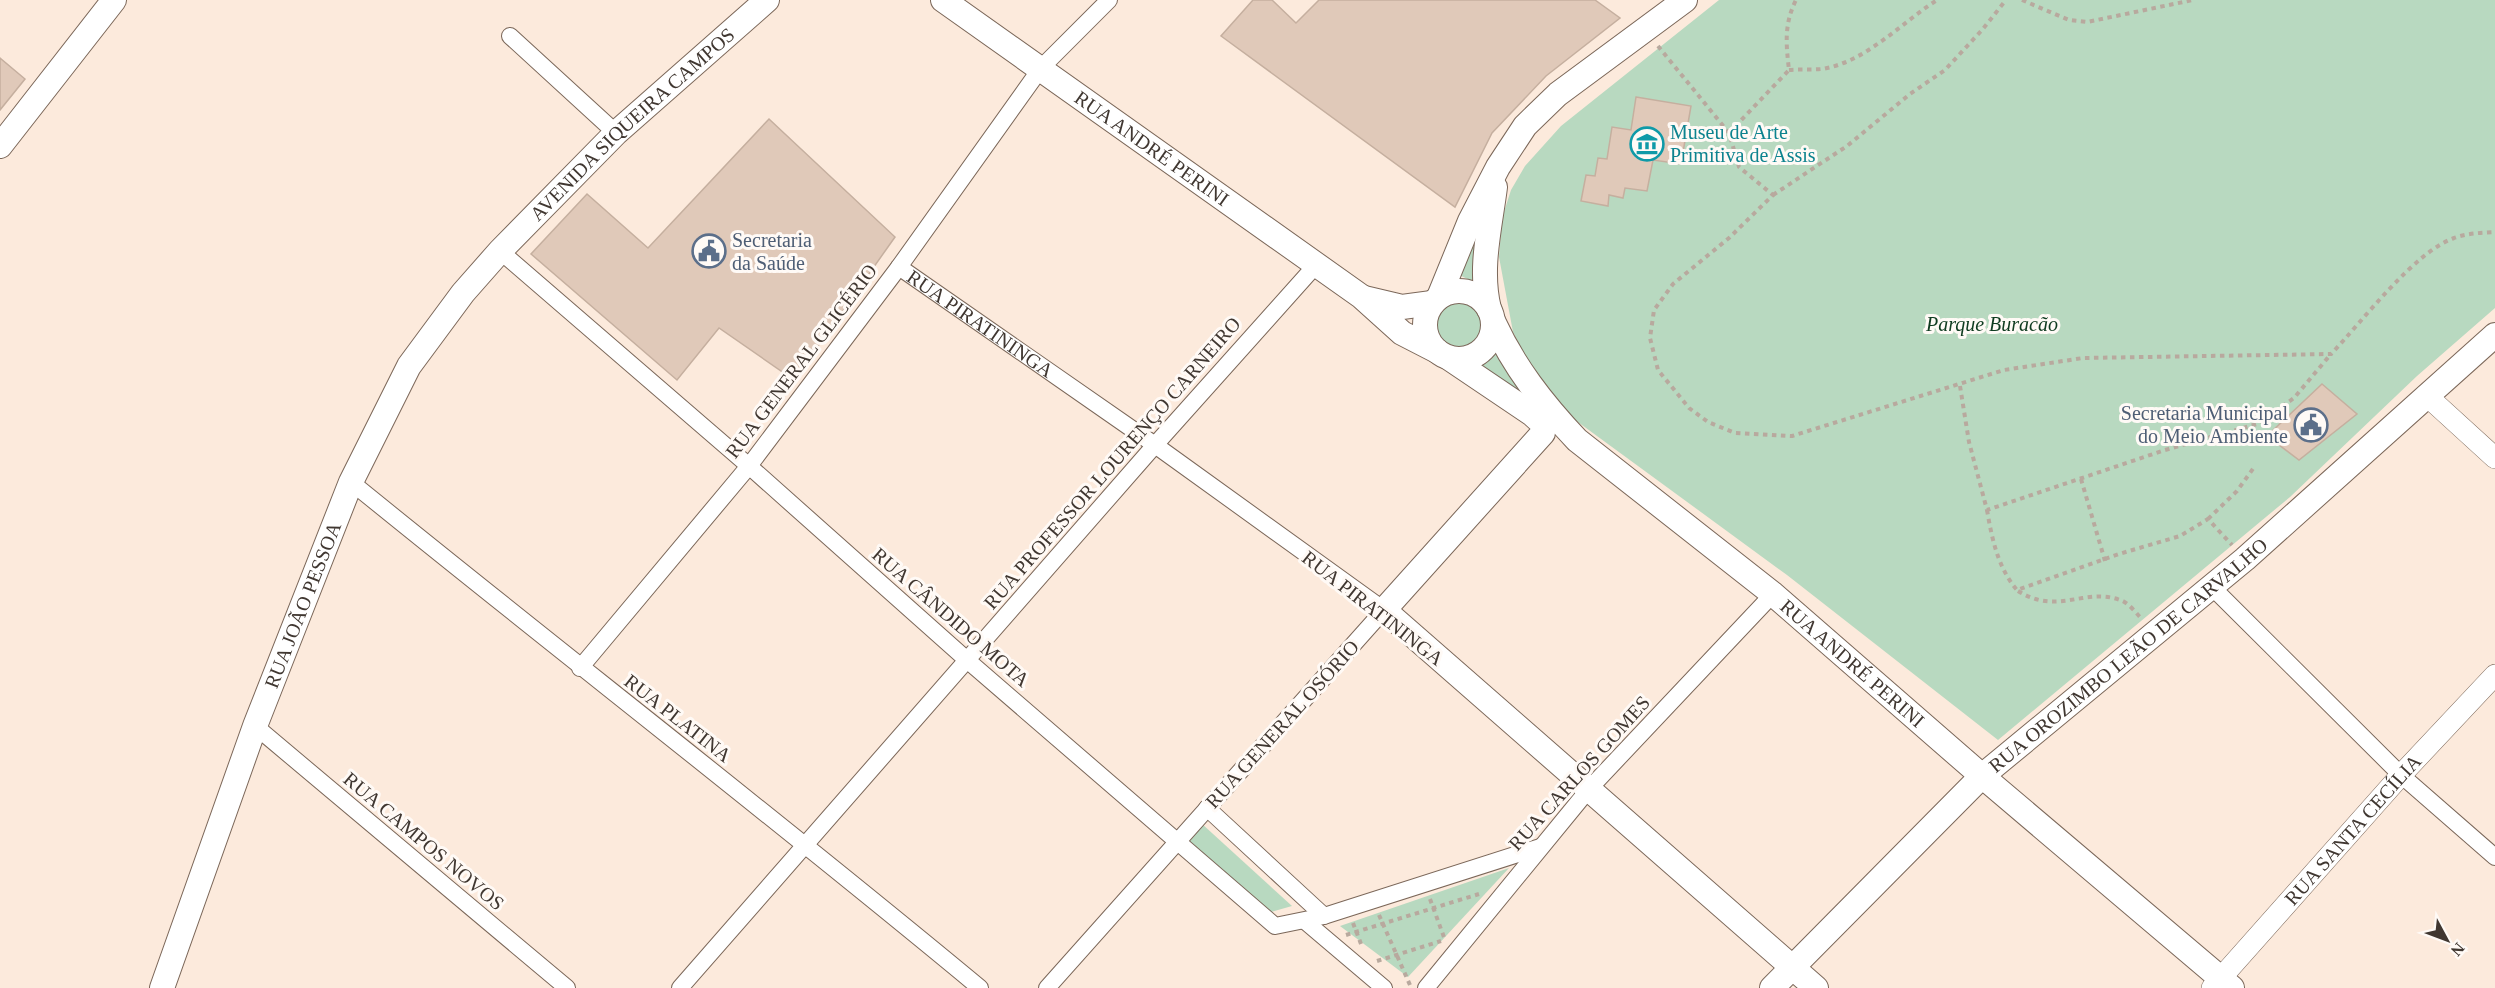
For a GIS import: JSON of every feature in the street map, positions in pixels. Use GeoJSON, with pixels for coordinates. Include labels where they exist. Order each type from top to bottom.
{"type":"FeatureCollection","features":[{"type":"Feature","properties":{"kind":"main road"},"geometry":{"type":"LineString","coordinates":[[0,146],[113,0]]}},
{"type":"Feature","properties":{"kind":"main road","name":"AVENIDA SIQUEIRA CAMPOS"},"geometry":{"type":"LineString","coordinates":[[500,251],[616,133],[767,0]]}},
{"type":"Feature","properties":{"kind":"main road","name":"RUA ANDRÉ PERINI"},"geometry":{"type":"LineString","coordinates":[[943,0],[1362,297],[1402,333],[1443,354],[1532,414],[1543,424],[1543,434]]}},
{"type":"Feature","properties":{"kind":"main road"},"geometry":{"type":"LineString","coordinates":[[1498,166],[1484,268],[1485,291],[1491,315],[1491,335],[1485,347],[1474,355],[1462,359],[1443,354],[1428,341],[1424,328],[1426,315],[1498,166],[1525,126],[1558,94],[1685,0]]}},
{"type":"Feature","properties":{"kind":"main road","name":"RUA JOÃO PESSOA"},"geometry":{"type":"LineString","coordinates":[[162,988],[255,726],[351,482],[409,366],[463,293],[500,251]]}},
{"type":"Feature","properties":{"kind":"main road"},"geometry":{"type":"LineString","coordinates":[[1435,300],[1455,291],[1469,292],[1480,298],[1491,315]]}},
{"type":"Feature","properties":{"kind":"main road","name":"RUA ANDRÉ PERINI"},"geometry":{"type":"LineString","coordinates":[[1362,297],[1402,307],[1435,300]]}},
{"type":"Feature","properties":{"kind":"main road","name":"RUA ANDRÉ PERINI"},"geometry":{"type":"LineString","coordinates":[[1491,315],[1519,371],[1552,414],[1577,440],[1773,594],[2222,985]]}},
{"type":"Feature","properties":{"kind":"main road","name":"RUA OROZIMBO LEÃO DE CARVALHO"},"geometry":{"type":"LineString","coordinates":[[1772,988],[1791,966],[1982,776],[2210,585],[2245,559],[2495,335]]}},
{"type":"Feature","properties":{"kind":"main road","name":"RUA GENERAL OSÓRIO"},"geometry":{"type":"LineString","coordinates":[[1384,610],[1543,434]]}},
{"type":"Feature","properties":{"kind":"main road","name":"RUA PIRATININGA"},"geometry":{"type":"LineString","coordinates":[[1384,610],[1816,988]]}},
{"type":"Feature","properties":{"kind":"street","name":"RUA GENERAL GLICÉRIO"},"geometry":{"type":"LineString","coordinates":[[580,668],[749,466],[899,267],[1041,68],[1109,0]]}},
{"type":"Feature","properties":{"kind":"street"},"geometry":{"type":"LineString","coordinates":[[510,36],[616,133]]}},
{"type":"Feature","properties":{"kind":"street","name":"RUA CÂNDIDO MOTA"},"geometry":{"type":"LineString","coordinates":[[500,251],[1275,926],[1306,922],[1540,847]]}},
{"type":"Feature","properties":{"kind":"street","name":"RUA PROFESSOR LOURENÇO CARNEIRO"},"geometry":{"type":"LineString","coordinates":[[680,988],[1155,445],[1316,265]]}},
{"type":"Feature","properties":{"kind":"street","name":"RUA PIRATININGA"},"geometry":{"type":"LineString","coordinates":[[899,267],[1155,445],[1384,610]]}},
{"type":"Feature","properties":{"kind":"street"},"geometry":{"type":"LineString","coordinates":[[2426,395],[2495,458]]}},
{"type":"Feature","properties":{"kind":"street","name":"RUA PLATINA"},"geometry":{"type":"LineString","coordinates":[[351,482],[580,668],[805,843],[980,988]]}},
{"type":"Feature","properties":{"kind":"street"},"geometry":{"type":"LineString","coordinates":[[2210,585],[2401,775],[2495,857]]}},
{"type":"Feature","properties":{"kind":"street","name":"RUA CARLOS GOMES"},"geometry":{"type":"LineString","coordinates":[[1426,988],[1589,789],[1773,594]]}},
{"type":"Feature","properties":{"kind":"street","name":"RUA GENERAL OSÓRIO"},"geometry":{"type":"LineString","coordinates":[[1047,988],[1384,610]]}},
{"type":"Feature","properties":{"kind":"street","name":"RUA SANTA CECÍLIA"},"geometry":{"type":"LineString","coordinates":[[2222,985],[2401,775],[2495,675]]}},
{"type":"Feature","properties":{"kind":"street","name":"RUA CAMPOS NOVOS"},"geometry":{"type":"LineString","coordinates":[[255,726],[567,988]]}},
{"type":"Feature","properties":{"kind":"street"},"geometry":{"type":"LineString","coordinates":[[1207,808],[1324,916]]}},
{"type":"Feature","properties":{"kind":"street"},"geometry":{"type":"LineString","coordinates":[[1306,922],[1384,988]]}},
{"type":"Feature","properties":{"kind":"path"},"geometry":{"type":"LineString","coordinates":[[1789,70],[1785,36],[1790,12],[1796,0]]}},
{"type":"Feature","properties":{"kind":"path"},"geometry":{"type":"LineString","coordinates":[[1729,133],[1789,70],[1822,69],[1844,62],[1863,53],[1938,0]]}},
{"type":"Feature","properties":{"kind":"path"},"geometry":{"type":"LineString","coordinates":[[2006,0],[1945,70],[1910,94],[1847,146],[1773,195],[1729,238],[1673,284],[1654,310],[1650,338],[1658,370],[1689,408],[1708,422],[1736,433],[1792,436],[1960,386],[2004,370],[2083,358],[2331,354]]}},
{"type":"Feature","properties":{"kind":"path"},"geometry":{"type":"LineString","coordinates":[[2022,0],[2069,20],[2087,22],[2193,0]]}},
{"type":"Feature","properties":{"kind":"path"},"geometry":{"type":"LineString","coordinates":[[1645,31],[1729,133],[1739,167],[1773,195]]}},
{"type":"Feature","properties":{"kind":"path"},"geometry":{"type":"LineString","coordinates":[[1987,510],[2165,450],[2258,424],[2294,398],[2401,278],[2436,247],[2470,234],[2495,232]]}},
{"type":"Feature","properties":{"kind":"path"},"geometry":{"type":"LineString","coordinates":[[1960,386],[1969,442],[1987,510],[1993,544],[2008,579],[2017,590],[2038,602],[2051,603],[2110,597],[2122,600],[2156,630]]}},
{"type":"Feature","properties":{"kind":"path"},"geometry":{"type":"LineString","coordinates":[[2017,590],[2180,536],[2208,519],[2237,491],[2255,466]]}},
{"type":"Feature","properties":{"kind":"path"},"geometry":{"type":"LineString","coordinates":[[2081,479],[2105,561]]}},
{"type":"Feature","properties":{"kind":"path"},"geometry":{"type":"LineString","coordinates":[[2208,519],[2245,559]]}},
{"type":"Feature","properties":{"kind":"path"},"geometry":{"type":"LineString","coordinates":[[1425,884],[1451,957]]}},
{"type":"Feature","properties":{"kind":"path"},"geometry":{"type":"LineString","coordinates":[[1328,940],[1510,885]]}},
{"type":"Feature","properties":{"kind":"path"},"geometry":{"type":"LineString","coordinates":[[1373,900],[1411,988]]}},
{"type":"Feature","properties":{"kind":"path"},"geometry":{"type":"LineString","coordinates":[[1359,966],[1472,932]]}},
{"type":"Feature","properties":{"kind":"green space","name":"Parque Buracão"},"geometry":{"type":"Polygon","coordinates":[[[1719,0],[2495,0],[2495,308],[2417,376],[2290,497],[1998,740],[1787,575],[1571,417],[1534,374],[1513,332],[1499,257],[1502,218],[1511,190],[1525,166],[1561,126],[1719,0]]]}},
{"type":"Feature","properties":{"kind":"green space"},"geometry":{"type":"Polygon","coordinates":[[[1485,204],[1478,284],[1455,273],[1485,204]]]}},
{"type":"Feature","properties":{"kind":"green space"},"geometry":{"type":"Polygon","coordinates":[[[1457,301],[1474,308],[1481,325],[1474,342],[1457,349],[1440,342],[1433,325],[1440,308],[1457,301]]]}},
{"type":"Feature","properties":{"kind":"green space"},"geometry":{"type":"Polygon","coordinates":[[[1498,344],[1533,405],[1475,369],[1491,355],[1498,344]]]}},
{"type":"Feature","properties":{"kind":"green space"},"geometry":{"type":"Polygon","coordinates":[[[1201,823],[1292,906],[1271,912],[1188,840],[1201,823]]]}},
{"type":"Feature","properties":{"kind":"green space"},"geometry":{"type":"Polygon","coordinates":[[[1509,868],[1408,977],[1340,926],[1509,868]]]}},
{"type":"Feature","properties":{"kind":"building"},"geometry":{"type":"Polygon","coordinates":[[[1253,0],[1272,0],[1296,23],[1319,0],[1595,0],[1620,18],[1546,76],[1492,133],[1455,207],[1221,36],[1253,0]]]}},
{"type":"Feature","properties":{"kind":"building"},"geometry":{"type":"Polygon","coordinates":[[[0,58],[25,79],[0,110],[0,58]]]}},
{"type":"Feature","properties":{"kind":"building","name":"Museu de Arte Primitiva de Assis"},"geometry":{"type":"Polygon","coordinates":[[[1636,97],[1691,106],[1681,164],[1653,160],[1647,191],[1625,188],[1623,198],[1609,195],[1608,206],[1581,201],[1586,175],[1595,176],[1598,158],[1607,159],[1612,127],[1631,130],[1636,97]]]}},
{"type":"Feature","properties":{"kind":"building","name":"Secretaria da Saúde"},"geometry":{"type":"Polygon","coordinates":[[[769,119],[895,237],[794,380],[719,328],[677,380],[531,254],[587,194],[648,248],[769,119]]]}},
{"type":"Feature","properties":{"kind":"building","name":"Secretaria Municipal do Meio Ambiente"},"geometry":{"type":"Polygon","coordinates":[[[2322,384],[2357,414],[2299,460],[2267,436],[2322,384]]]}},
{"type":"Feature","properties":{"kind":"place","name":"Museu de Arte Primitiva de Assis"},"geometry":{"type":"Point","coordinates":[1647,144]}},
{"type":"Feature","properties":{"kind":"place","name":"Secretaria da Saúde"},"geometry":{"type":"Point","coordinates":[709,251]}},
{"type":"Feature","properties":{"kind":"place","name":"Secretaria Municipal do Meio Ambiente"},"geometry":{"type":"Point","coordinates":[2311,425]}}]}
